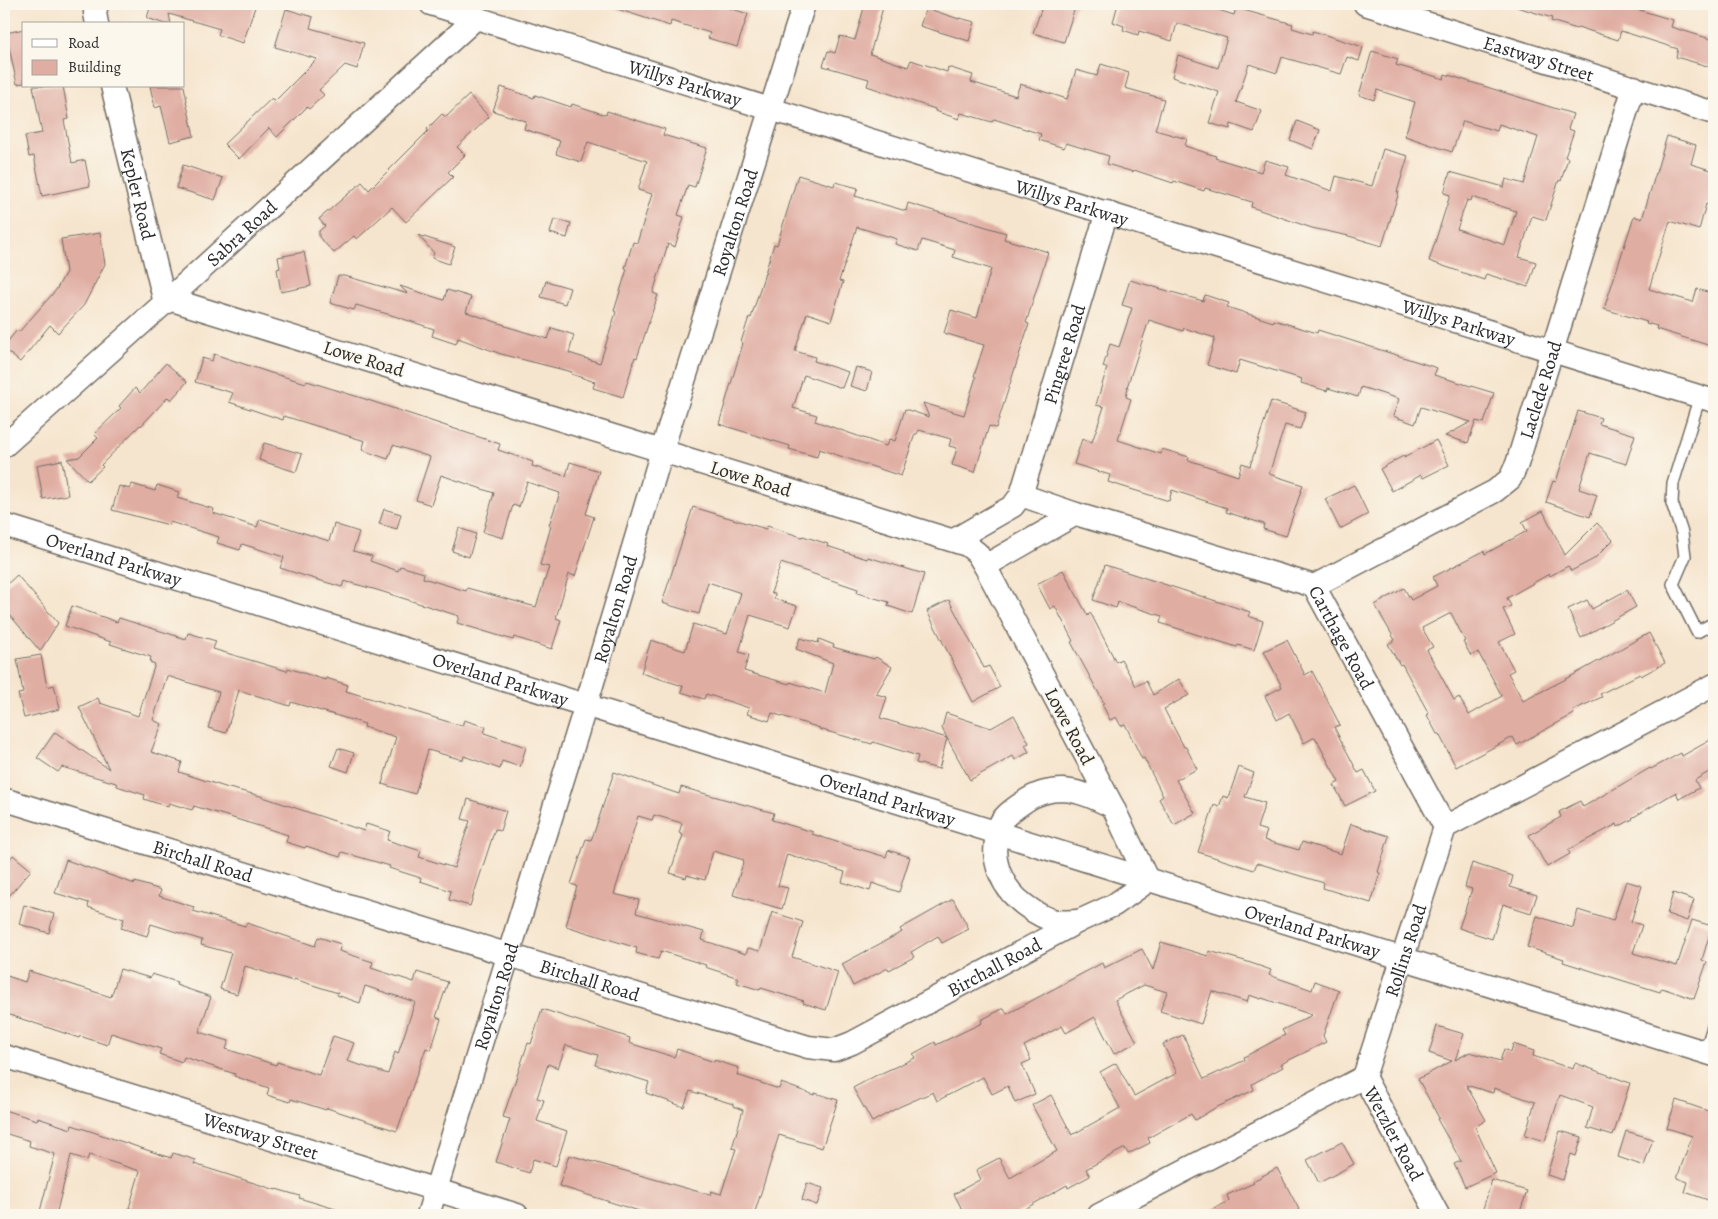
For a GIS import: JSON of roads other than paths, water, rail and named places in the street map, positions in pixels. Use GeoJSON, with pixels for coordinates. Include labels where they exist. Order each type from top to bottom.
{"type":"FeatureCollection","features":[{"type":"Feature","properties":{"kind":"street"},"geometry":{"type":"LineString","coordinates":[[97,4],[95,12],[97,22]]}},
{"type":"Feature","properties":{"kind":"street","name":"Willys Parkway"},"geometry":{"type":"LineString","coordinates":[[431,4],[1707,399]]}},
{"type":"Feature","properties":{"kind":"street","name":"Royalton Road"},"geometry":{"type":"LineString","coordinates":[[428,1215],[586,705],[662,450],[804,4]]}},
{"type":"Feature","properties":{"kind":"street","name":"Eastway Street"},"geometry":{"type":"LineString","coordinates":[[1365,4],[1714,113]]}},
{"type":"Feature","properties":{"kind":"street","name":"Sabra Road"},"geometry":{"type":"LineString","coordinates":[[4,446],[167,301],[476,18]]}},
{"type":"Feature","properties":{"kind":"street","name":"Laclede Road"},"geometry":{"type":"LineString","coordinates":[[1314,586],[1496,491],[1505,484],[1514,472],[1634,87]]}},
{"type":"Feature","properties":{"kind":"street","name":"Kepler Road"},"geometry":{"type":"LineString","coordinates":[[113,88],[167,301]]}},
{"type":"Feature","properties":{"kind":"street","name":"Pingree Road"},"geometry":{"type":"LineString","coordinates":[[1021,495],[1106,212]]}},
{"type":"Feature","properties":{"kind":"street","name":"Lowe Road"},"geometry":{"type":"LineString","coordinates":[[167,301],[662,450],[954,540],[973,549],[985,566],[1113,807],[1148,881]]}},
{"type":"Feature","properties":{"kind":"street"},"geometry":{"type":"LineString","coordinates":[[954,540],[1013,506],[1021,495],[1076,514]]}},
{"type":"Feature","properties":{"kind":"street"},"geometry":{"type":"LineString","coordinates":[[985,566],[1076,514]]}},
{"type":"Feature","properties":{"kind":"street","name":"Carthage Road"},"geometry":{"type":"LineString","coordinates":[[1076,514],[1314,586],[1445,827]]}},
{"type":"Feature","properties":{"kind":"street","name":"Overland Parkway"},"geometry":{"type":"LineString","coordinates":[[4,525],[1710,1054]]}},
{"type":"Feature","properties":{"kind":"street"},"geometry":{"type":"LineString","coordinates":[[1445,827],[1714,684]]}},
{"type":"Feature","properties":{"kind":"street"},"geometry":{"type":"LineString","coordinates":[[1079,921],[1056,921],[1035,912],[1018,900],[1004,884],[996,862],[994,842],[1000,823],[1011,811],[1027,800],[1047,791],[1064,790],[1080,793],[1113,807]]}},
{"type":"Feature","properties":{"kind":"street","name":"Birchall Road"},"geometry":{"type":"LineString","coordinates":[[4,797],[808,1047],[834,1050],[852,1043],[1079,921],[1114,905],[1148,881]]}},
{"type":"Feature","properties":{"kind":"street","name":"Rollins Road"},"geometry":{"type":"LineString","coordinates":[[1364,1077],[1445,827]]}},
{"type":"Feature","properties":{"kind":"street","name":"Westway Street"},"geometry":{"type":"LineString","coordinates":[[4,1056],[517,1215]]}},
{"type":"Feature","properties":{"kind":"street"},"geometry":{"type":"LineString","coordinates":[[1099,1215],[1364,1077]]}},
{"type":"Feature","properties":{"kind":"street","name":"Wetzler Road"},"geometry":{"type":"LineString","coordinates":[[1364,1077],[1438,1215]]}},
{"type":"Feature","properties":{"kind":"lane"},"geometry":{"type":"LineString","coordinates":[[1707,399],[1673,483],[1672,503],[1682,533],[1685,556],[1673,584],[1697,632],[1714,623]]}},
{"type":"Feature","properties":{"kind":"lane"},"geometry":{"type":"LineString","coordinates":[[1710,1054],[1714,1024]]}}]}
